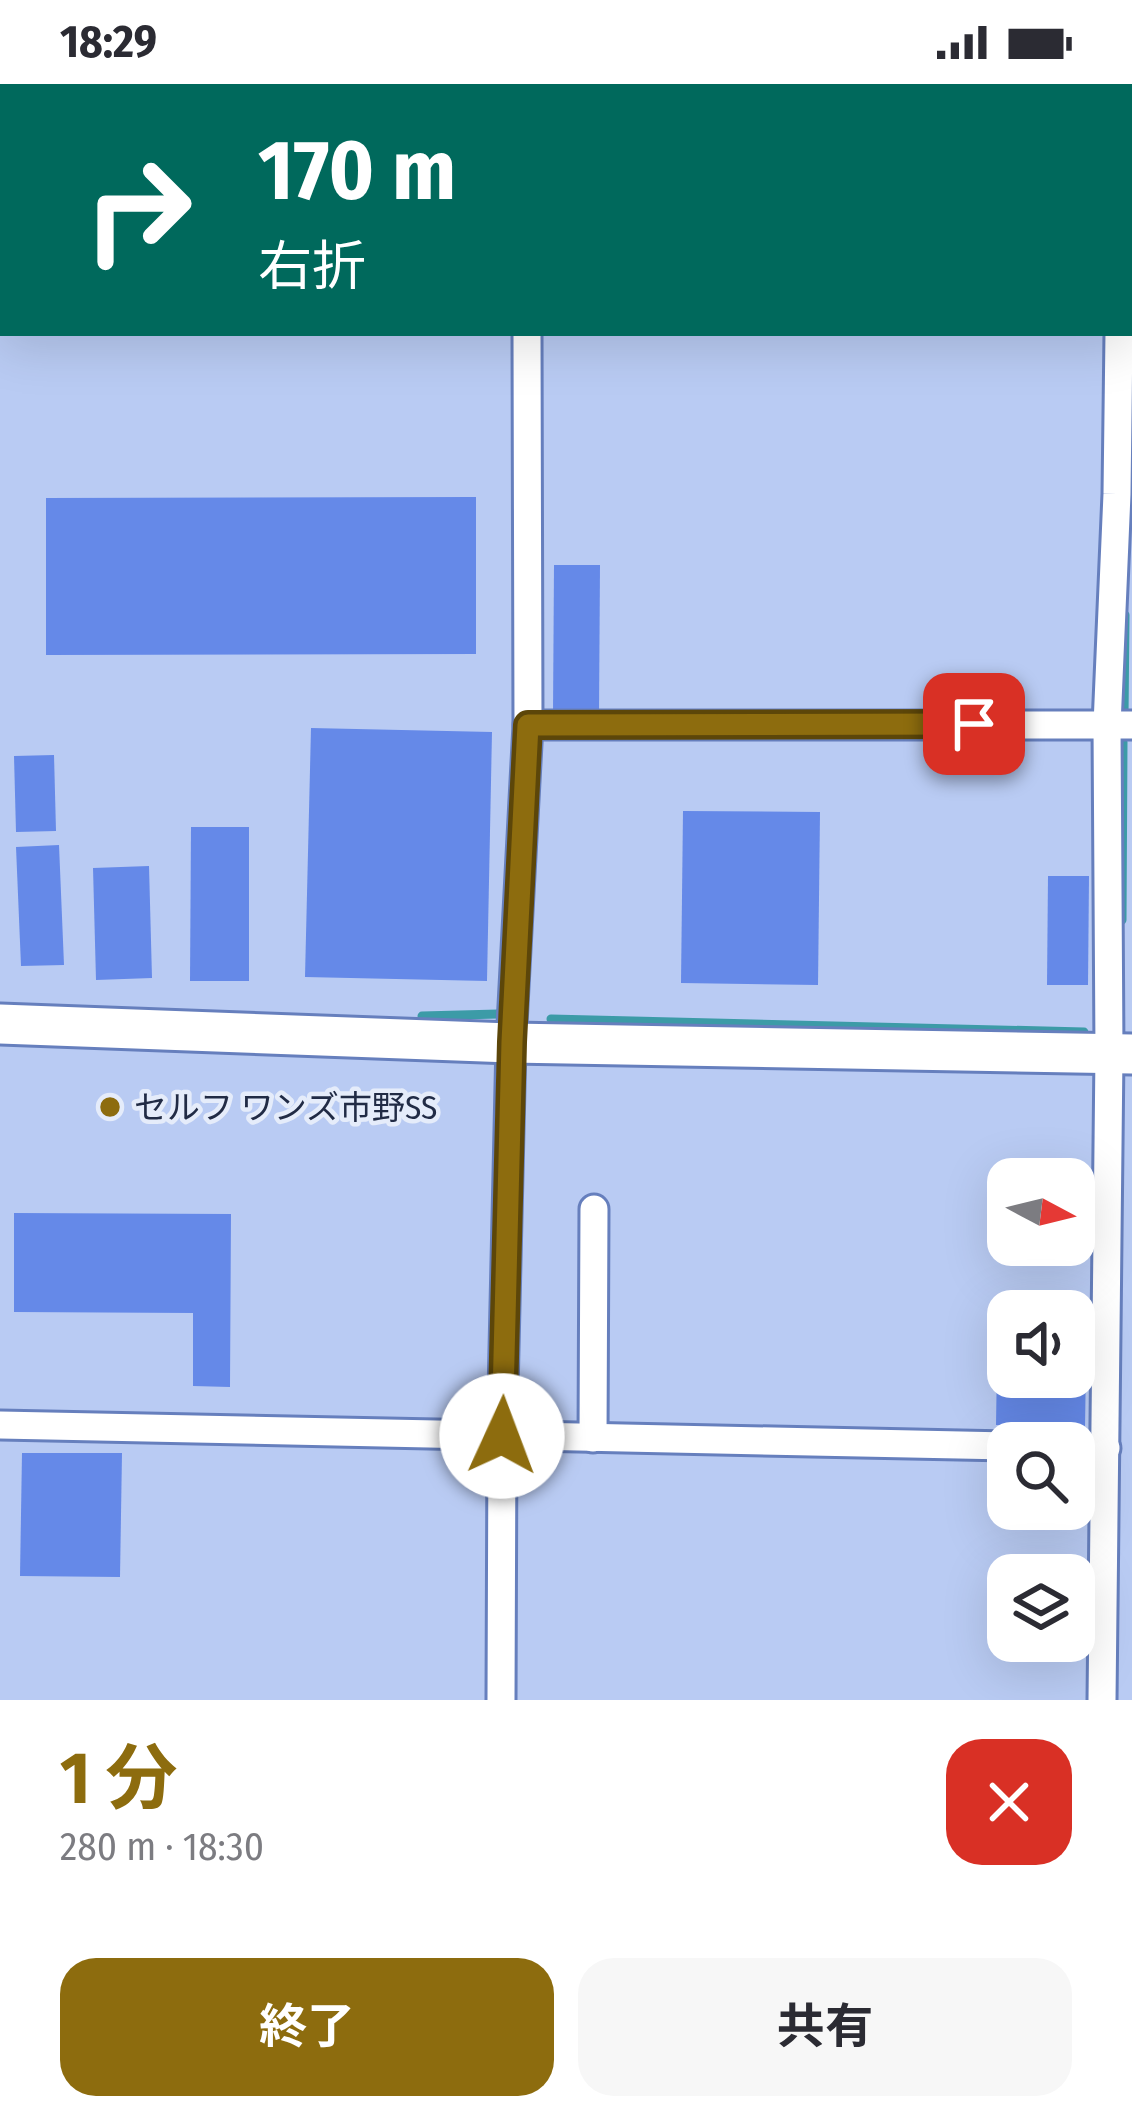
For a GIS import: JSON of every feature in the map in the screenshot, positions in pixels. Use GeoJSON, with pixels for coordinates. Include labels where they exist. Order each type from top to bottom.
{"type":"FeatureCollection","features":[{"type":"Feature","properties":{"kind":"street"},"geometry":{"type":"LineString","coordinates":[[501,1700],[512,1042],[528,725],[526,336]]}},
{"type":"Feature","properties":{"kind":"street"},"geometry":{"type":"LineString","coordinates":[[1102,1700],[1120,1054],[1119,725],[1125,494],[1119,336]]}},
{"type":"Feature","properties":{"kind":"street"},"geometry":{"type":"LineString","coordinates":[[528,725],[1119,725]]}},
{"type":"Feature","properties":{"kind":"street"},"geometry":{"type":"LineString","coordinates":[[0,1024],[512,1042],[1120,1054]]}},
{"type":"Feature","properties":{"kind":"street"},"geometry":{"type":"LineString","coordinates":[[593,1438],[594,1209]]}},
{"type":"Feature","properties":{"kind":"street"},"geometry":{"type":"LineString","coordinates":[[0,1425],[987,1446]]}},
{"type":"Feature","properties":{"kind":"street"},"geometry":{"type":"LineString","coordinates":[[1095,1448],[1106,1448]]}},
{"type":"Feature","properties":{"kind":"building"},"geometry":{"type":"Polygon","coordinates":[[[476,497],[476,654],[46,655],[46,498],[476,497]]]}},
{"type":"Feature","properties":{"kind":"building"},"geometry":{"type":"Polygon","coordinates":[[[554,565],[600,565],[599,714],[553,713],[554,565]]]}},
{"type":"Feature","properties":{"kind":"building"},"geometry":{"type":"Polygon","coordinates":[[[311,728],[492,732],[487,981],[305,977],[311,728]]]}},
{"type":"Feature","properties":{"kind":"building"},"geometry":{"type":"Polygon","coordinates":[[[54,755],[56,831],[16,832],[14,756],[54,755]]]}},
{"type":"Feature","properties":{"kind":"building"},"geometry":{"type":"Polygon","coordinates":[[[683,811],[820,812],[818,985],[681,983],[683,811]]]}},
{"type":"Feature","properties":{"kind":"building"},"geometry":{"type":"Polygon","coordinates":[[[191,827],[249,827],[249,981],[190,981],[191,827]]]}},
{"type":"Feature","properties":{"kind":"building"},"geometry":{"type":"Polygon","coordinates":[[[59,845],[64,965],[21,966],[16,847],[59,845]]]}},
{"type":"Feature","properties":{"kind":"building"},"geometry":{"type":"Polygon","coordinates":[[[149,866],[152,978],[96,980],[93,868],[149,866]]]}},
{"type":"Feature","properties":{"kind":"building"},"geometry":{"type":"Polygon","coordinates":[[[1048,876],[1089,876],[1088,985],[1047,985],[1048,876]]]}},
{"type":"Feature","properties":{"kind":"building"},"geometry":{"type":"Polygon","coordinates":[[[14,1213],[231,1214],[230,1387],[193,1386],[193,1313],[14,1312],[14,1213]]]}},
{"type":"Feature","properties":{"kind":"building"},"geometry":{"type":"Polygon","coordinates":[[[996,1398],[1085,1398],[1085,1422],[996,1422],[996,1398]]]}},
{"type":"Feature","properties":{"kind":"building"},"geometry":{"type":"Polygon","coordinates":[[[22,1453],[122,1453],[120,1577],[20,1576],[22,1453]]]}},
{"type":"Feature","properties":{"kind":"waterway"},"geometry":{"type":"LineString","coordinates":[[1124,717],[1125,615]]}},
{"type":"Feature","properties":{"kind":"waterway"},"geometry":{"type":"LineString","coordinates":[[1122,920],[1123,742]]}},
{"type":"Feature","properties":{"kind":"waterway"},"geometry":{"type":"LineString","coordinates":[[422,1016],[498,1014]]}},
{"type":"Feature","properties":{"kind":"waterway"},"geometry":{"type":"LineString","coordinates":[[551,1019],[1084,1032]]}},
{"type":"Feature","properties":{"kind":"place","name":"セルフ ワンズ市野SS"},"geometry":{"type":"Point","coordinates":[110,1107]}},
{"type":"Feature","properties":{"kind":"route"},"geometry":{"type":"LineString","coordinates":[[502,1436],[512,1042],[528,725],[974,724]]}}]}
